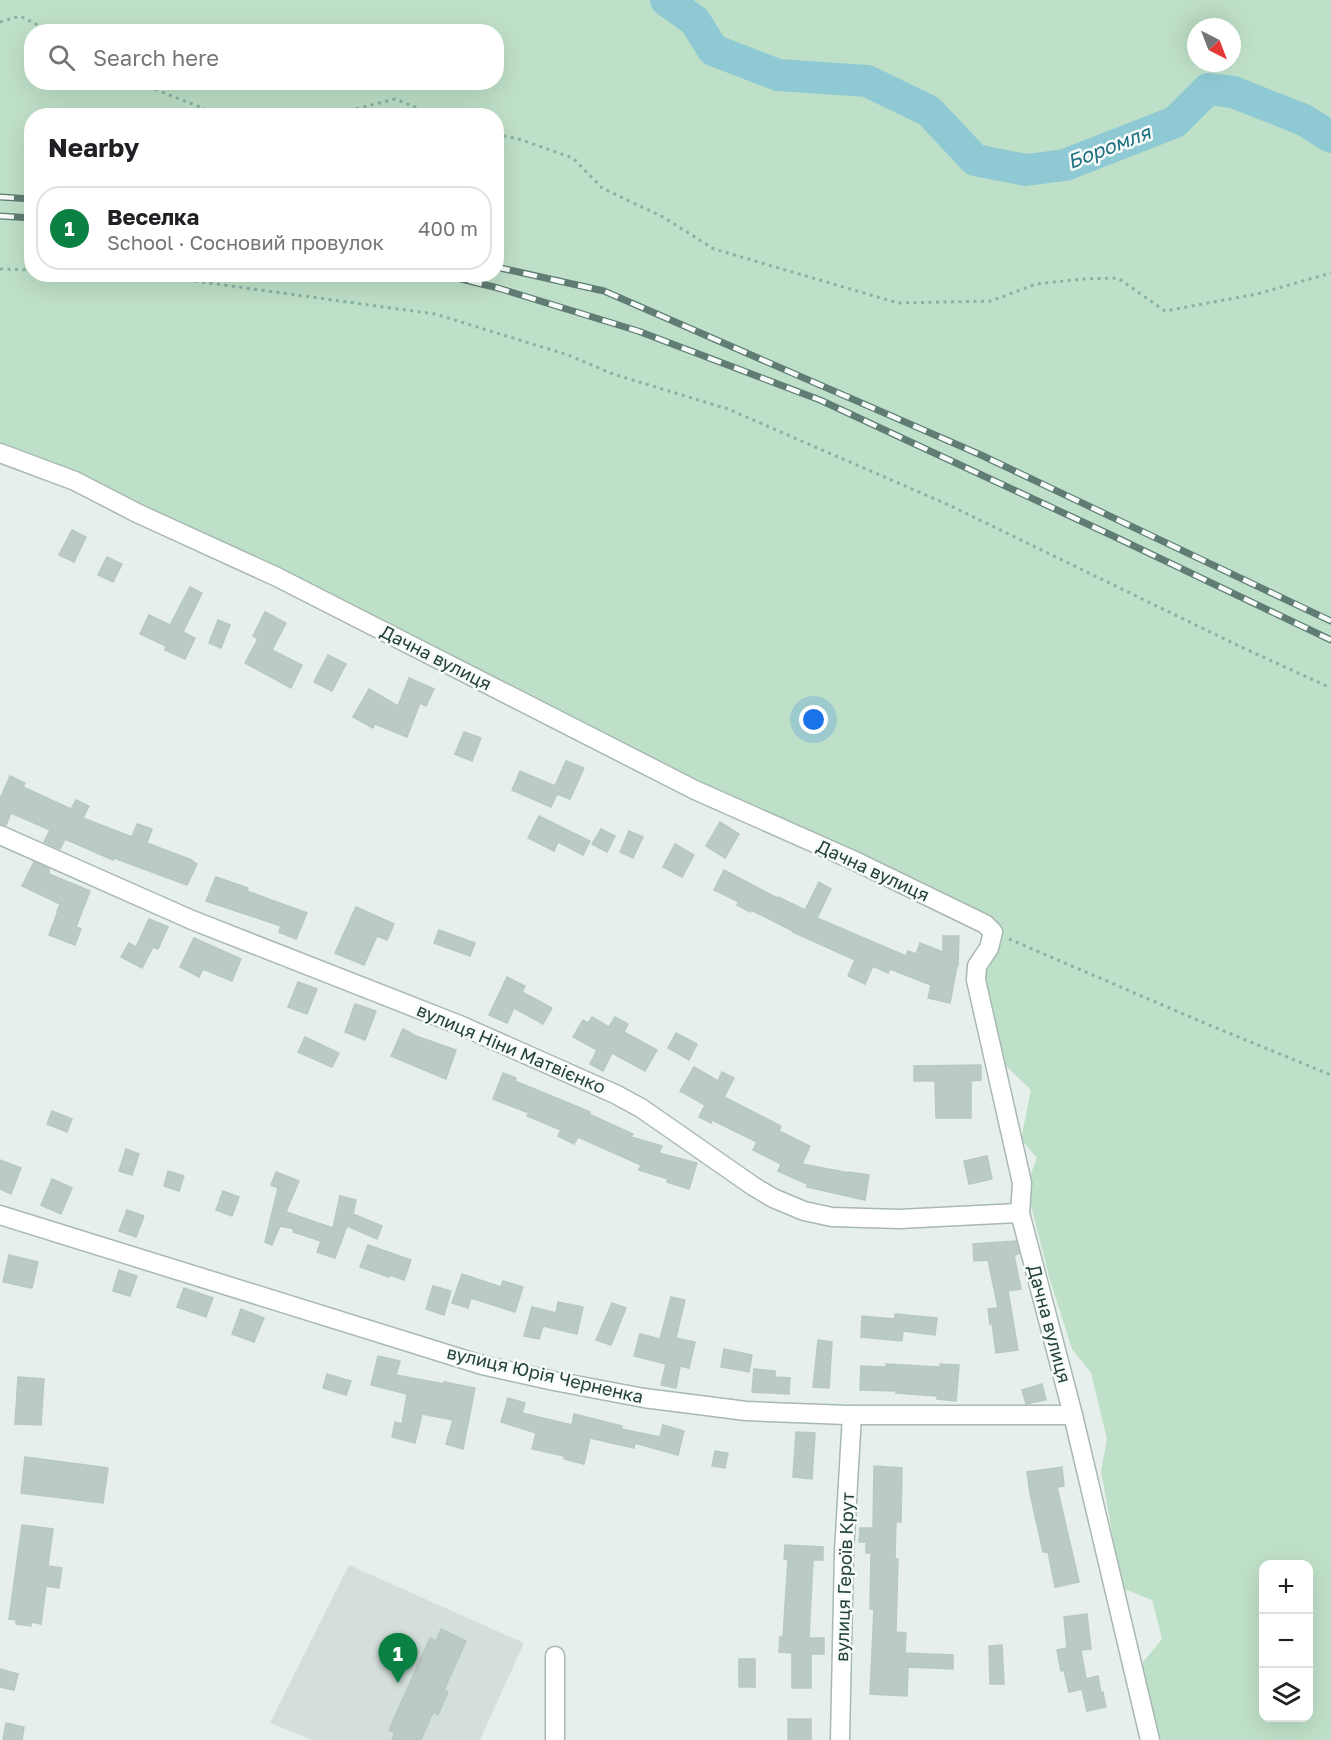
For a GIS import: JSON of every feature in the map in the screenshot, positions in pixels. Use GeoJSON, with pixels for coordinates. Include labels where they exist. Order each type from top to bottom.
{"type":"FeatureCollection","features":[{"type":"Feature","properties":{"kind":"street","name":"Дачна вулиця"},"geometry":{"type":"LineString","coordinates":[[0,453],[75,480],[137,513],[277,577],[694,790],[855,861],[985,924],[993,932],[989,948],[977,966],[976,980],[1022,1183],[1020,1212],[1073,1415],[1150,1740]]}},
{"type":"Feature","properties":{"kind":"street","name":"вулиця Ніни Матвієнко"},"geometry":{"type":"LineString","coordinates":[[0,835],[192,920],[462,1026],[615,1094],[641,1108],[772,1198],[804,1211],[832,1216],[899,1219],[1020,1212]]}},
{"type":"Feature","properties":{"kind":"street","name":"вулиця Юрія Черненка"},"geometry":{"type":"LineString","coordinates":[[0,1215],[482,1365],[644,1398],[746,1411],[852,1415],[1073,1415]]}},
{"type":"Feature","properties":{"kind":"street","name":"вулиця Героїв Крут"},"geometry":{"type":"LineString","coordinates":[[840,1740],[844,1552],[852,1415]]}},
{"type":"Feature","properties":{"kind":"street"},"geometry":{"type":"LineString","coordinates":[[555,1656],[555,1740]]}},
{"type":"Feature","properties":{"kind":"path"},"geometry":{"type":"LineString","coordinates":[[0,22],[20,16],[36,24]]}},
{"type":"Feature","properties":{"kind":"path"},"geometry":{"type":"LineString","coordinates":[[157,90],[203,108]]}},
{"type":"Feature","properties":{"kind":"path"},"geometry":{"type":"LineString","coordinates":[[359,108],[395,99],[418,108]]}},
{"type":"Feature","properties":{"kind":"path"},"geometry":{"type":"LineString","coordinates":[[504,136],[573,158],[602,188],[663,217],[714,249],[898,303],[991,300],[1036,284],[1118,278],[1165,311],[1257,294],[1331,273]]}},
{"type":"Feature","properties":{"kind":"path"},"geometry":{"type":"LineString","coordinates":[[0,269],[24,270]]}},
{"type":"Feature","properties":{"kind":"path"},"geometry":{"type":"LineString","coordinates":[[202,282],[435,314],[568,355],[613,375],[728,409],[951,506],[1239,646],[1331,688]]}},
{"type":"Feature","properties":{"kind":"path"},"geometry":{"type":"LineString","coordinates":[[993,932],[1331,1075]]}},
{"type":"Feature","properties":{"kind":"shaded area"},"geometry":{"type":"Polygon","coordinates":[[[349,1565],[524,1643],[480,1740],[312,1740],[270,1723],[349,1565]]]}},
{"type":"Feature","properties":{"kind":"green space"},"geometry":{"type":"Polygon","coordinates":[[[0,0],[1331,0],[1331,1740],[1158,1740],[1139,1667],[1162,1639],[1152,1600],[1122,1588],[1101,1471],[1107,1439],[1091,1373],[1072,1349],[1050,1280],[1026,1186],[1037,1158],[1021,1139],[1031,1090],[1000,1060],[982,973],[995,922],[0,447],[0,0]]]}},
{"type":"Feature","properties":{"kind":"building"},"geometry":{"type":"Polygon","coordinates":[[[72,530],[86,537],[74,562],[59,555],[72,530]]]}},
{"type":"Feature","properties":{"kind":"building"},"geometry":{"type":"Polygon","coordinates":[[[107,557],[122,564],[113,582],[98,575],[107,557]]]}},
{"type":"Feature","properties":{"kind":"building"},"geometry":{"type":"Polygon","coordinates":[[[190,587],[202,593],[183,632],[195,638],[185,659],[165,650],[166,646],[140,634],[149,615],[170,625],[190,587]]]}},
{"type":"Feature","properties":{"kind":"building"},"geometry":{"type":"Polygon","coordinates":[[[265,612],[286,623],[272,650],[302,665],[291,688],[245,663],[258,639],[253,636],[265,612]]]}},
{"type":"Feature","properties":{"kind":"building"},"geometry":{"type":"Polygon","coordinates":[[[218,620],[230,625],[221,648],[209,643],[218,620]]]}},
{"type":"Feature","properties":{"kind":"building"},"geometry":{"type":"Polygon","coordinates":[[[328,655],[346,664],[332,691],[314,682],[328,655]]]}},
{"type":"Feature","properties":{"kind":"building"},"geometry":{"type":"Polygon","coordinates":[[[409,678],[434,689],[426,706],[420,703],[407,737],[375,724],[373,728],[353,717],[369,689],[398,706],[409,678]]]}},
{"type":"Feature","properties":{"kind":"building"},"geometry":{"type":"Polygon","coordinates":[[[464,732],[481,738],[472,761],[455,754],[464,732]]]}},
{"type":"Feature","properties":{"kind":"building"},"geometry":{"type":"Polygon","coordinates":[[[566,761],[584,768],[570,799],[557,794],[551,807],[512,790],[520,771],[555,786],[566,761]]]}},
{"type":"Feature","properties":{"kind":"building"},"geometry":{"type":"Polygon","coordinates":[[[10,776],[25,783],[23,787],[71,809],[76,800],[89,806],[83,818],[132,837],[137,824],[152,829],[147,843],[197,864],[187,885],[114,858],[113,860],[65,839],[60,849],[44,842],[50,830],[11,813],[6,825],[0,824],[0,799],[10,776]]]}},
{"type":"Feature","properties":{"kind":"building"},"geometry":{"type":"Polygon","coordinates":[[[539,816],[590,841],[583,855],[558,842],[554,851],[528,838],[539,816]]]}},
{"type":"Feature","properties":{"kind":"building"},"geometry":{"type":"Polygon","coordinates":[[[720,822],[739,834],[725,858],[706,846],[720,822]]]}},
{"type":"Feature","properties":{"kind":"building"},"geometry":{"type":"Polygon","coordinates":[[[601,829],[615,836],[607,852],[592,844],[601,829]]]}},
{"type":"Feature","properties":{"kind":"building"},"geometry":{"type":"Polygon","coordinates":[[[629,831],[643,837],[633,858],[620,852],[629,831]]]}},
{"type":"Feature","properties":{"kind":"building"},"geometry":{"type":"Polygon","coordinates":[[[675,844],[694,855],[682,877],[663,867],[675,844]]]}},
{"type":"Feature","properties":{"kind":"building"},"geometry":{"type":"Polygon","coordinates":[[[34,862],[49,869],[49,874],[90,891],[76,927],[81,929],[75,945],[49,935],[60,904],[22,886],[34,862]]]}},
{"type":"Feature","properties":{"kind":"building"},"geometry":{"type":"Polygon","coordinates":[[[724,870],[805,910],[819,882],[831,889],[817,918],[906,956],[908,951],[916,954],[920,943],[943,952],[943,936],[959,936],[958,966],[950,1003],[928,998],[931,985],[890,969],[888,973],[873,966],[865,984],[848,976],[855,960],[751,910],[750,912],[737,905],[739,902],[714,890],[724,870]]]}},
{"type":"Feature","properties":{"kind":"building"},"geometry":{"type":"Polygon","coordinates":[[[216,877],[307,913],[296,939],[279,932],[281,926],[206,901],[216,877]]]}},
{"type":"Feature","properties":{"kind":"building"},"geometry":{"type":"Polygon","coordinates":[[[356,907],[394,924],[387,940],[377,936],[364,965],[335,953],[356,907]]]}},
{"type":"Feature","properties":{"kind":"building"},"geometry":{"type":"Polygon","coordinates":[[[149,919],[168,927],[158,949],[153,947],[142,968],[121,957],[129,943],[136,947],[149,919]]]}},
{"type":"Feature","properties":{"kind":"building"},"geometry":{"type":"Polygon","coordinates":[[[439,930],[475,943],[470,956],[434,943],[439,930]]]}},
{"type":"Feature","properties":{"kind":"building"},"geometry":{"type":"Polygon","coordinates":[[[194,938],[241,959],[232,981],[203,969],[199,977],[180,967],[194,938]]]}},
{"type":"Feature","properties":{"kind":"building"},"geometry":{"type":"Polygon","coordinates":[[[507,977],[525,986],[522,992],[552,1008],[543,1024],[514,1008],[507,1023],[489,1015],[507,977]]]}},
{"type":"Feature","properties":{"kind":"building"},"geometry":{"type":"Polygon","coordinates":[[[298,982],[317,989],[307,1014],[288,1007],[298,982]]]}},
{"type":"Feature","properties":{"kind":"building"},"geometry":{"type":"Polygon","coordinates":[[[355,1004],[376,1011],[365,1040],[345,1032],[355,1004]]]}},
{"type":"Feature","properties":{"kind":"building"},"geometry":{"type":"Polygon","coordinates":[[[592,1017],[609,1027],[615,1017],[628,1024],[624,1032],[657,1050],[645,1071],[612,1053],[603,1071],[590,1064],[597,1050],[573,1037],[583,1020],[588,1023],[592,1017]]]}},
{"type":"Feature","properties":{"kind":"building"},"geometry":{"type":"Polygon","coordinates":[[[403,1029],[456,1050],[446,1079],[391,1056],[403,1029]]]}},
{"type":"Feature","properties":{"kind":"building"},"geometry":{"type":"Polygon","coordinates":[[[676,1033],[697,1044],[689,1060],[668,1048],[676,1033]]]}},
{"type":"Feature","properties":{"kind":"building"},"geometry":{"type":"Polygon","coordinates":[[[305,1037],[339,1053],[332,1067],[298,1052],[305,1037]]]}},
{"type":"Feature","properties":{"kind":"building"},"geometry":{"type":"Polygon","coordinates":[[[981,1065],[981,1080],[971,1081],[971,1118],[936,1118],[935,1081],[914,1081],[914,1066],[981,1065]]]}},
{"type":"Feature","properties":{"kind":"building"},"geometry":{"type":"Polygon","coordinates":[[[694,1067],[718,1081],[722,1072],[734,1078],[724,1097],[781,1126],[779,1131],[810,1146],[802,1164],[869,1175],[865,1200],[807,1187],[807,1184],[778,1171],[781,1164],[753,1150],[757,1142],[712,1120],[711,1123],[699,1117],[705,1105],[680,1091],[694,1067]]]}},
{"type":"Feature","properties":{"kind":"building"},"geometry":{"type":"Polygon","coordinates":[[[503,1073],[516,1078],[515,1081],[590,1112],[589,1114],[633,1134],[631,1137],[662,1146],[659,1153],[697,1163],[689,1189],[667,1182],[668,1179],[639,1170],[641,1165],[578,1137],[574,1144],[558,1136],[561,1130],[527,1116],[529,1113],[493,1099],[503,1073]]]}},
{"type":"Feature","properties":{"kind":"building"},"geometry":{"type":"Polygon","coordinates":[[[52,1111],[72,1119],[67,1132],[47,1124],[52,1111]]]}},
{"type":"Feature","properties":{"kind":"building"},"geometry":{"type":"Polygon","coordinates":[[[126,1149],[139,1154],[132,1175],[119,1171],[126,1149]]]}},
{"type":"Feature","properties":{"kind":"building"},"geometry":{"type":"Polygon","coordinates":[[[987,1156],[992,1179],[969,1184],[964,1161],[987,1156]]]}},
{"type":"Feature","properties":{"kind":"building"},"geometry":{"type":"Polygon","coordinates":[[[0,1160],[21,1168],[11,1194],[0,1189],[0,1160]]]}},
{"type":"Feature","properties":{"kind":"building"},"geometry":{"type":"Polygon","coordinates":[[[168,1171],[184,1176],[179,1191],[164,1186],[168,1171]]]}},
{"type":"Feature","properties":{"kind":"building"},"geometry":{"type":"Polygon","coordinates":[[[276,1172],[299,1181],[286,1212],[333,1228],[340,1196],[356,1200],[353,1214],[382,1226],[377,1239],[347,1226],[335,1258],[317,1252],[321,1241],[293,1232],[294,1229],[280,1226],[272,1245],[265,1242],[278,1188],[271,1185],[276,1172]]]}},
{"type":"Feature","properties":{"kind":"building"},"geometry":{"type":"Polygon","coordinates":[[[52,1179],[72,1188],[61,1214],[41,1205],[52,1179]]]}},
{"type":"Feature","properties":{"kind":"building"},"geometry":{"type":"Polygon","coordinates":[[[223,1191],[239,1197],[232,1216],[216,1210],[223,1191]]]}},
{"type":"Feature","properties":{"kind":"building"},"geometry":{"type":"Polygon","coordinates":[[[127,1210],[144,1216],[136,1237],[119,1231],[127,1210]]]}},
{"type":"Feature","properties":{"kind":"building"},"geometry":{"type":"Polygon","coordinates":[[[1016,1241],[1019,1254],[1014,1255],[1021,1289],[1008,1291],[1018,1350],[996,1353],[988,1309],[998,1308],[988,1260],[974,1261],[973,1244],[1016,1241]]]}},
{"type":"Feature","properties":{"kind":"building"},"geometry":{"type":"Polygon","coordinates":[[[368,1245],[411,1260],[404,1280],[360,1267],[368,1245]]]}},
{"type":"Feature","properties":{"kind":"building"},"geometry":{"type":"Polygon","coordinates":[[[9,1255],[38,1262],[32,1288],[3,1282],[9,1255]]]}},
{"type":"Feature","properties":{"kind":"building"},"geometry":{"type":"Polygon","coordinates":[[[119,1270],[137,1276],[130,1296],[113,1291],[119,1270]]]}},
{"type":"Feature","properties":{"kind":"building"},"geometry":{"type":"Polygon","coordinates":[[[462,1274],[501,1287],[503,1281],[523,1287],[515,1312],[471,1298],[468,1308],[452,1303],[462,1274]]]}},
{"type":"Feature","properties":{"kind":"building"},"geometry":{"type":"Polygon","coordinates":[[[433,1286],[451,1291],[444,1315],[426,1309],[433,1286]]]}},
{"type":"Feature","properties":{"kind":"building"},"geometry":{"type":"Polygon","coordinates":[[[184,1288],[213,1298],[206,1317],[177,1307],[184,1288]]]}},
{"type":"Feature","properties":{"kind":"building"},"geometry":{"type":"Polygon","coordinates":[[[671,1297],[685,1300],[676,1338],[695,1342],[689,1368],[680,1366],[676,1388],[661,1385],[666,1364],[634,1356],[640,1334],[660,1339],[671,1297]]]}},
{"type":"Feature","properties":{"kind":"building"},"geometry":{"type":"Polygon","coordinates":[[[558,1302],[583,1307],[577,1334],[543,1326],[539,1339],[524,1336],[532,1307],[556,1313],[558,1302]]]}},
{"type":"Feature","properties":{"kind":"building"},"geometry":{"type":"Polygon","coordinates":[[[612,1303],[626,1308],[611,1345],[596,1340],[612,1303]]]}},
{"type":"Feature","properties":{"kind":"building"},"geometry":{"type":"Polygon","coordinates":[[[241,1309],[264,1318],[254,1342],[232,1334],[241,1309]]]}},
{"type":"Feature","properties":{"kind":"building"},"geometry":{"type":"Polygon","coordinates":[[[895,1314],[937,1318],[935,1335],[903,1331],[902,1341],[861,1337],[862,1316],[895,1319],[895,1314]]]}},
{"type":"Feature","properties":{"kind":"building"},"geometry":{"type":"Polygon","coordinates":[[[818,1340],[832,1342],[829,1388],[813,1387],[818,1340]]]}},
{"type":"Feature","properties":{"kind":"building"},"geometry":{"type":"Polygon","coordinates":[[[724,1349],[752,1355],[749,1372],[721,1367],[724,1349]]]}},
{"type":"Feature","properties":{"kind":"building"},"geometry":{"type":"Polygon","coordinates":[[[378,1356],[400,1361],[396,1375],[475,1388],[463,1449],[446,1444],[453,1420],[422,1414],[415,1443],[392,1437],[395,1422],[402,1424],[407,1394],[371,1385],[378,1356]]]}},
{"type":"Feature","properties":{"kind":"building"},"geometry":{"type":"Polygon","coordinates":[[[886,1364],[940,1367],[940,1364],[959,1365],[956,1401],[937,1399],[937,1396],[896,1393],[897,1391],[860,1390],[861,1366],[886,1367],[886,1364]]]}},
{"type":"Feature","properties":{"kind":"building"},"geometry":{"type":"Polygon","coordinates":[[[754,1369],[775,1371],[775,1377],[790,1378],[789,1394],[752,1392],[754,1369]]]}},
{"type":"Feature","properties":{"kind":"building"},"geometry":{"type":"Polygon","coordinates":[[[327,1374],[351,1381],[346,1395],[323,1388],[327,1374]]]}},
{"type":"Feature","properties":{"kind":"building"},"geometry":{"type":"Polygon","coordinates":[[[18,1377],[44,1379],[41,1425],[15,1424],[18,1377]]]}},
{"type":"Feature","properties":{"kind":"building"},"geometry":{"type":"Polygon","coordinates":[[[1042,1384],[1046,1400],[1026,1404],[1022,1390],[1042,1384]]]}},
{"type":"Feature","properties":{"kind":"building"},"geometry":{"type":"Polygon","coordinates":[[[508,1398],[525,1403],[522,1413],[572,1425],[574,1414],[622,1426],[621,1429],[660,1437],[663,1425],[684,1431],[678,1455],[635,1443],[634,1448],[590,1438],[584,1464],[564,1459],[564,1456],[532,1449],[536,1433],[501,1422],[508,1398]]]}},
{"type":"Feature","properties":{"kind":"building"},"geometry":{"type":"Polygon","coordinates":[[[796,1432],[815,1433],[812,1479],[793,1477],[796,1432]]]}},
{"type":"Feature","properties":{"kind":"building"},"geometry":{"type":"Polygon","coordinates":[[[715,1451],[728,1453],[725,1468],[712,1466],[715,1451]]]}},
{"type":"Feature","properties":{"kind":"building"},"geometry":{"type":"Polygon","coordinates":[[[25,1457],[108,1468],[103,1503],[21,1493],[25,1457]]]}},
{"type":"Feature","properties":{"kind":"building"},"geometry":{"type":"Polygon","coordinates":[[[874,1466],[902,1468],[901,1522],[896,1522],[895,1559],[898,1559],[896,1632],[906,1633],[905,1653],[953,1655],[953,1669],[908,1667],[907,1696],[870,1694],[874,1609],[870,1609],[871,1553],[866,1553],[866,1542],[859,1542],[860,1528],[873,1528],[874,1466]]]}},
{"type":"Feature","properties":{"kind":"building"},"geometry":{"type":"Polygon","coordinates":[[[1062,1467],[1064,1486],[1057,1487],[1079,1582],[1055,1587],[1048,1552],[1043,1552],[1027,1472],[1062,1467]]]}},
{"type":"Feature","properties":{"kind":"building"},"geometry":{"type":"Polygon","coordinates":[[[22,1525],[53,1529],[48,1566],[62,1568],[59,1588],[46,1586],[41,1624],[31,1622],[31,1626],[16,1624],[16,1620],[9,1619],[22,1525]]]}},
{"type":"Feature","properties":{"kind":"building"},"geometry":{"type":"Polygon","coordinates":[[[785,1545],[823,1547],[823,1560],[813,1560],[809,1638],[824,1638],[824,1654],[811,1654],[811,1688],[792,1688],[792,1653],[779,1652],[780,1637],[783,1637],[788,1559],[784,1559],[785,1545]]]}},
{"type":"Feature","properties":{"kind":"building"},"geometry":{"type":"Polygon","coordinates":[[[1087,1614],[1091,1649],[1081,1650],[1086,1679],[1098,1676],[1106,1707],[1087,1711],[1082,1689],[1069,1692],[1064,1670],[1061,1671],[1057,1650],[1067,1648],[1064,1617],[1087,1614]]]}},
{"type":"Feature","properties":{"kind":"building"},"geometry":{"type":"Polygon","coordinates":[[[441,1629],[466,1641],[444,1690],[448,1692],[438,1715],[433,1712],[421,1740],[392,1740],[395,1733],[389,1730],[430,1638],[436,1641],[441,1629]]]}},
{"type":"Feature","properties":{"kind":"building"},"geometry":{"type":"Polygon","coordinates":[[[1002,1645],[1004,1684],[990,1684],[989,1646],[1002,1645]]]}},
{"type":"Feature","properties":{"kind":"building"},"geometry":{"type":"Polygon","coordinates":[[[739,1659],[755,1659],[755,1687],[739,1687],[739,1659]]]}},
{"type":"Feature","properties":{"kind":"building"},"geometry":{"type":"Polygon","coordinates":[[[0,1669],[18,1674],[14,1690],[0,1687],[0,1669]]]}},
{"type":"Feature","properties":{"kind":"building"},"geometry":{"type":"Polygon","coordinates":[[[788,1719],[811,1719],[811,1740],[788,1740],[788,1719]]]}},
{"type":"Feature","properties":{"kind":"building"},"geometry":{"type":"Polygon","coordinates":[[[6,1723],[24,1727],[22,1740],[3,1740],[6,1723]]]}},
{"type":"Feature","properties":{"kind":"waterway","name":"Боромля"},"geometry":{"type":"LineString","coordinates":[[666,0],[695,21],[713,50],[778,75],[867,81],[929,111],[975,160],[1026,170],[1065,165],[1175,122],[1208,89],[1233,92],[1304,120],[1331,137]]}},
{"type":"Feature","properties":{"kind":"railway"},"geometry":{"type":"LineString","coordinates":[[0,197],[24,198]]}},
{"type":"Feature","properties":{"kind":"railway"},"geometry":{"type":"LineString","coordinates":[[0,216],[24,218]]}},
{"type":"Feature","properties":{"kind":"railway"},"geometry":{"type":"LineString","coordinates":[[504,269],[604,291],[981,455],[1331,621]]}},
{"type":"Feature","properties":{"kind":"railway"},"geometry":{"type":"LineString","coordinates":[[474,282],[638,331],[820,400],[1331,640]]}},
{"type":"Feature","properties":{"kind":"place","name":"Веселка"},"geometry":{"type":"Point","coordinates":[398,1683]}}]}
